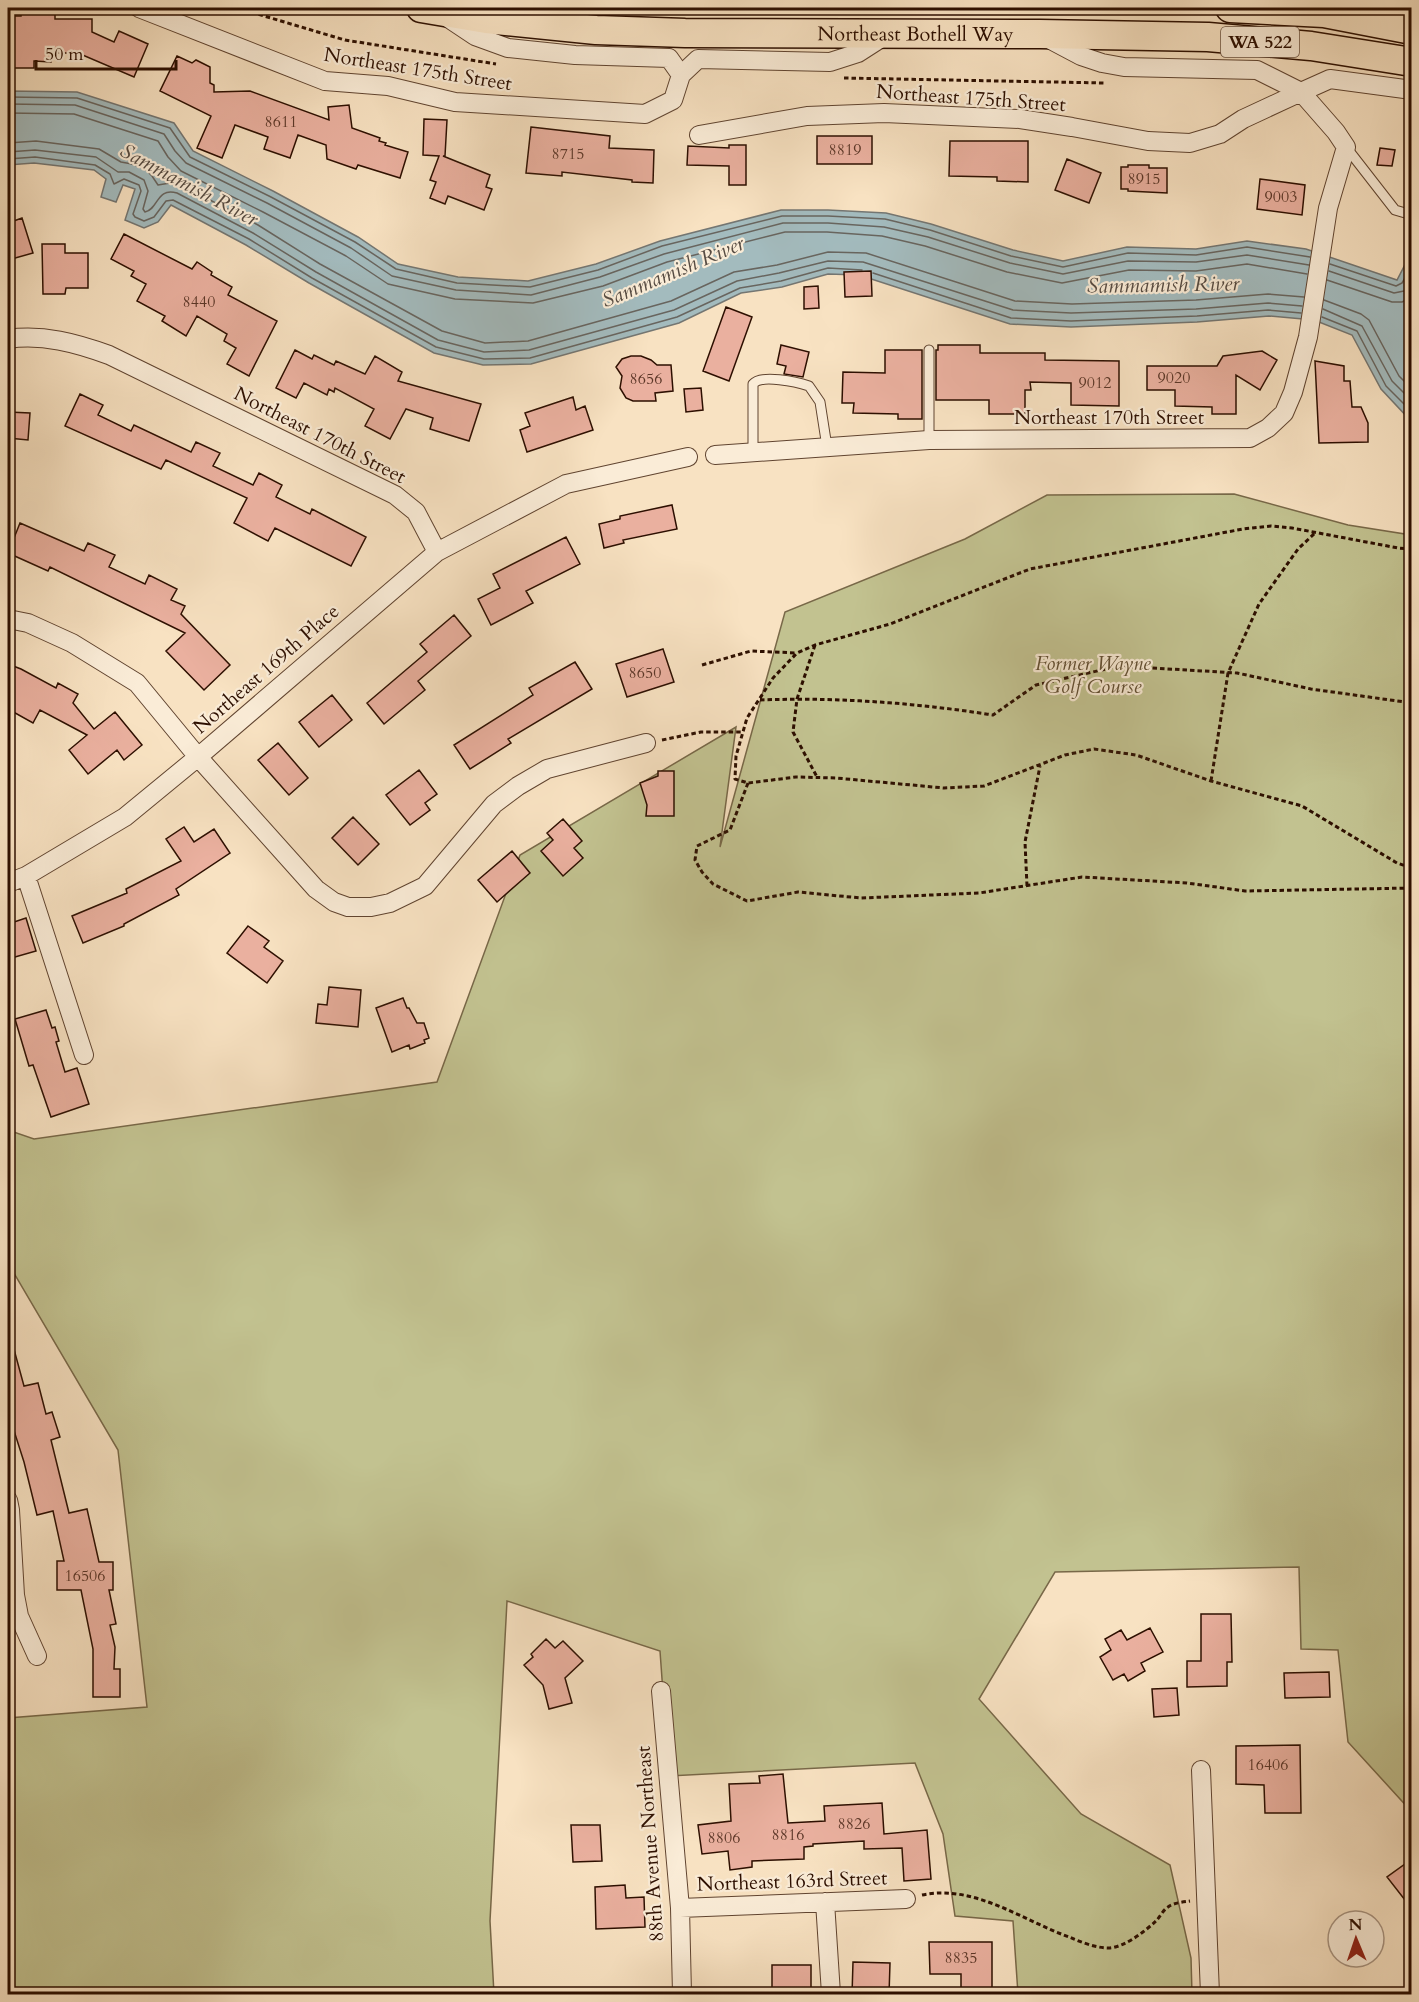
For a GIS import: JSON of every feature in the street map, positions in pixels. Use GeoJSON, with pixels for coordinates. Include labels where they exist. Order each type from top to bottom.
{"type":"FeatureCollection","features":[{"type":"Feature","properties":{"kind":"main road","name":"WA 522"},"geometry":{"type":"LineString","coordinates":[[1230,8],[1323,13],[1412,30]]}},
{"type":"Feature","properties":{"kind":"main road","name":"Northeast Bothell Way"},"geometry":{"type":"LineString","coordinates":[[429,9],[486,19],[596,30],[685,33],[1208,37],[1311,46],[1412,62]]}},
{"type":"Feature","properties":{"kind":"main road"},"geometry":{"type":"LineString","coordinates":[[1208,37],[1237,24],[1302,27],[1323,13]]}},
{"type":"Feature","properties":{"kind":"street","name":"Northeast 175th Street"},"geometry":{"type":"LineString","coordinates":[[140,8],[325,81],[388,86],[455,102],[645,114],[673,100],[681,75]]}},
{"type":"Feature","properties":{"kind":"street"},"geometry":{"type":"LineString","coordinates":[[429,9],[475,36],[508,48],[575,55],[669,58],[681,75],[698,59],[830,62],[858,53],[889,33]]}},
{"type":"Feature","properties":{"kind":"street"},"geometry":{"type":"LineString","coordinates":[[1040,34],[1081,56],[1124,67],[1257,70],[1301,92],[1346,147]]}},
{"type":"Feature","properties":{"kind":"street","name":"Northeast 175th Street"},"geometry":{"type":"LineString","coordinates":[[699,135],[807,116],[884,113],[1020,119],[1148,141],[1190,143],[1220,134],[1243,119],[1330,79],[1412,90]]}},
{"type":"Feature","properties":{"kind":"street","name":"Northeast 170th Street"},"geometry":{"type":"LineString","coordinates":[[715,455],[929,440],[1250,438],[1268,428],[1284,413],[1293,392],[1308,337],[1328,208],[1346,147]]}},
{"type":"Feature","properties":{"kind":"street","name":"Northeast 170th Street"},"geometry":{"type":"LineString","coordinates":[[8,339],[51,338],[109,355],[395,495],[416,512],[437,552]]}},
{"type":"Feature","properties":{"kind":"street"},"geometry":{"type":"LineString","coordinates":[[437,552],[566,484],[688,458]]}},
{"type":"Feature","properties":{"kind":"street","name":"Northeast 169th Place"},"geometry":{"type":"LineString","coordinates":[[8,619],[28,623],[72,643],[137,683],[198,757],[437,552]]}},
{"type":"Feature","properties":{"kind":"street"},"geometry":{"type":"LineString","coordinates":[[8,883],[26,876],[124,817],[198,757],[316,889],[334,902],[348,906],[371,907],[390,903],[425,886],[494,804],[518,786],[547,769],[646,743]]}},
{"type":"Feature","properties":{"kind":"street"},"geometry":{"type":"LineString","coordinates":[[26,876],[84,1055]]}},
{"type":"Feature","properties":{"kind":"street"},"geometry":{"type":"LineString","coordinates":[[8,1500],[15,1594],[19,1616],[37,1656]]}},
{"type":"Feature","properties":{"kind":"street","name":"88th Avenue Northeast"},"geometry":{"type":"LineString","coordinates":[[661,1691],[680,1908],[682,1995]]}},
{"type":"Feature","properties":{"kind":"street"},"geometry":{"type":"LineString","coordinates":[[1201,1770],[1210,1995]]}},
{"type":"Feature","properties":{"kind":"street","name":"Northeast 163rd Street"},"geometry":{"type":"LineString","coordinates":[[680,1908],[906,1899]]}},
{"type":"Feature","properties":{"kind":"street"},"geometry":{"type":"LineString","coordinates":[[825,1902],[831,1995]]}},
{"type":"Feature","properties":{"kind":"lane"},"geometry":{"type":"LineString","coordinates":[[1346,147],[1395,210],[1412,215]]}},
{"type":"Feature","properties":{"kind":"lane"},"geometry":{"type":"LineString","coordinates":[[929,350],[929,440]]}},
{"type":"Feature","properties":{"kind":"lane"},"geometry":{"type":"LineString","coordinates":[[753,452],[753,384],[760,379],[772,379],[809,387],[820,402],[827,447]]}},
{"type":"Feature","properties":{"kind":"path"},"geometry":{"type":"LineString","coordinates":[[237,8],[345,40],[496,64]]}},
{"type":"Feature","properties":{"kind":"path"},"geometry":{"type":"LineString","coordinates":[[843,78],[1109,84]]}},
{"type":"Feature","properties":{"kind":"path"},"geometry":{"type":"LineString","coordinates":[[1412,549],[1271,526],[1243,529],[1030,569],[890,624],[815,645],[797,653],[773,678],[747,718],[736,756],[735,779],[748,783],[796,777],[817,777],[944,788],[984,786],[1065,755],[1094,749],[1136,755],[1211,781],[1302,806],[1397,863],[1412,868]]}},
{"type":"Feature","properties":{"kind":"path"},"geometry":{"type":"LineString","coordinates":[[1211,781],[1228,673],[1259,604],[1298,549],[1315,532]]}},
{"type":"Feature","properties":{"kind":"path"},"geometry":{"type":"LineString","coordinates":[[815,645],[797,699],[793,732],[817,777]]}},
{"type":"Feature","properties":{"kind":"path"},"geometry":{"type":"LineString","coordinates":[[702,664],[751,651],[797,653]]}},
{"type":"Feature","properties":{"kind":"path"},"geometry":{"type":"LineString","coordinates":[[760,700],[816,698],[939,706],[993,715],[1036,685],[1119,666],[1228,673],[1311,689],[1412,703]]}},
{"type":"Feature","properties":{"kind":"path"},"geometry":{"type":"LineString","coordinates":[[646,743],[701,732],[743,732]]}},
{"type":"Feature","properties":{"kind":"path"},"geometry":{"type":"LineString","coordinates":[[1027,886],[1025,842],[1040,765]]}},
{"type":"Feature","properties":{"kind":"path"},"geometry":{"type":"LineString","coordinates":[[748,783],[730,830],[697,846],[695,860],[712,884],[747,901],[798,892],[861,898],[978,892],[1082,877],[1187,883],[1245,891],[1412,888]]}},
{"type":"Feature","properties":{"kind":"path"},"geometry":{"type":"LineString","coordinates":[[906,1899],[935,1893],[962,1894],[1011,1910],[1050,1930],[1088,1944],[1109,1948],[1128,1942],[1156,1921],[1168,1906],[1206,1896]]}},
{"type":"Feature","properties":{"kind":"green space","name":"Former Wayne Golf Course"},"geometry":{"type":"Polygon","coordinates":[[[1234,494],[1348,525],[1411,535],[1411,1811],[1348,1742],[1338,1650],[1301,1649],[1299,1567],[1055,1572],[979,1699],[1081,1814],[1170,1865],[1191,1958],[1192,1994],[1018,1994],[1013,1921],[955,1916],[943,1834],[915,1763],[669,1776],[660,1651],[507,1601],[490,1921],[494,1994],[8,1994],[8,1718],[147,1707],[118,1450],[8,1263],[8,1130],[34,1139],[437,1082],[520,855],[736,727],[720,847],[785,612],[965,539],[1047,495],[1234,494]]]}},
{"type":"Feature","properties":{"kind":"water","name":"Sammamish River"},"geometry":{"type":"Polygon","coordinates":[[[8,91],[77,92],[174,123],[193,151],[358,237],[398,264],[458,277],[528,281],[596,264],[660,241],[781,210],[886,213],[931,224],[1013,250],[1063,261],[1127,247],[1196,249],[1247,241],[1306,249],[1397,280],[1411,253],[1411,421],[1381,389],[1352,335],[1314,320],[1269,316],[1197,322],[1071,327],[1010,324],[859,275],[828,274],[782,287],[741,293],[679,323],[531,364],[483,365],[434,353],[246,245],[171,205],[158,222],[144,228],[125,220],[135,189],[123,185],[116,202],[101,197],[106,179],[94,170],[34,163],[8,165],[8,91]]]}},
{"type":"Feature","properties":{"kind":"building"},"geometry":{"type":"Polygon","coordinates":[[[21,12],[55,12],[55,19],[92,19],[92,32],[114,42],[119,31],[148,44],[134,77],[78,53],[51,53],[51,62],[34,61],[34,68],[8,68],[8,16],[21,16],[21,12]]]}},
{"type":"Feature","properties":{"kind":"building"},"geometry":{"type":"Polygon","coordinates":[[[177,56],[192,63],[196,60],[210,67],[210,83],[214,85],[214,92],[250,91],[329,120],[328,107],[349,105],[352,128],[380,138],[379,141],[386,143],[385,145],[408,152],[400,178],[358,165],[356,169],[327,159],[326,145],[298,135],[290,158],[264,149],[268,137],[235,125],[222,158],[197,148],[211,116],[160,91],[177,56]]]}},
{"type":"Feature","properties":{"kind":"building"},"geometry":{"type":"Polygon","coordinates":[[[424,119],[447,120],[445,156],[443,156],[490,175],[486,187],[492,189],[484,210],[448,196],[445,204],[430,198],[436,182],[430,180],[439,156],[423,155],[424,119]]]}},
{"type":"Feature","properties":{"kind":"building"},"geometry":{"type":"Polygon","coordinates":[[[531,127],[610,136],[609,148],[654,150],[653,183],[562,172],[562,176],[526,173],[531,127]]]}},
{"type":"Feature","properties":{"kind":"building"},"geometry":{"type":"Polygon","coordinates":[[[817,136],[872,136],[872,164],[817,164],[817,136]]]}},
{"type":"Feature","properties":{"kind":"building"},"geometry":{"type":"Polygon","coordinates":[[[950,141],[1028,141],[1028,182],[997,181],[997,177],[949,176],[950,141]]]}},
{"type":"Feature","properties":{"kind":"building"},"geometry":{"type":"Polygon","coordinates":[[[729,145],[746,145],[746,185],[729,185],[729,166],[687,165],[688,146],[729,148],[729,145]]]}},
{"type":"Feature","properties":{"kind":"building"},"geometry":{"type":"Polygon","coordinates":[[[1380,148],[1395,150],[1392,166],[1377,165],[1380,148]]]}},
{"type":"Feature","properties":{"kind":"building"},"geometry":{"type":"Polygon","coordinates":[[[1067,159],[1101,173],[1089,203],[1055,190],[1067,159]]]}},
{"type":"Feature","properties":{"kind":"building"},"geometry":{"type":"Polygon","coordinates":[[[1128,165],[1167,168],[1167,193],[1121,189],[1121,167],[1128,167],[1128,165]]]}},
{"type":"Feature","properties":{"kind":"building"},"geometry":{"type":"Polygon","coordinates":[[[1260,179],[1305,185],[1302,215],[1257,209],[1260,179]]]}},
{"type":"Feature","properties":{"kind":"building"},"geometry":{"type":"Polygon","coordinates":[[[22,218],[33,253],[8,260],[8,223],[22,218]]]}},
{"type":"Feature","properties":{"kind":"building"},"geometry":{"type":"Polygon","coordinates":[[[124,234],[192,269],[197,262],[212,272],[211,275],[232,287],[228,295],[277,321],[249,376],[227,364],[236,348],[224,341],[227,334],[197,316],[186,336],[162,321],[165,316],[137,301],[146,284],[131,276],[134,271],[111,259],[124,234]]]}},
{"type":"Feature","properties":{"kind":"building"},"geometry":{"type":"Polygon","coordinates":[[[42,244],[65,244],[65,253],[88,253],[88,288],[66,288],[65,294],[43,294],[42,244]]]}},
{"type":"Feature","properties":{"kind":"building"},"geometry":{"type":"Polygon","coordinates":[[[871,271],[872,296],[845,297],[844,272],[871,271]]]}},
{"type":"Feature","properties":{"kind":"building"},"geometry":{"type":"Polygon","coordinates":[[[818,286],[819,308],[804,309],[804,287],[818,286]]]}},
{"type":"Feature","properties":{"kind":"building"},"geometry":{"type":"Polygon","coordinates":[[[726,307],[752,317],[729,381],[703,371],[726,307]]]}},
{"type":"Feature","properties":{"kind":"building"},"geometry":{"type":"Polygon","coordinates":[[[781,345],[809,352],[803,377],[784,374],[786,366],[777,364],[781,345]]]}},
{"type":"Feature","properties":{"kind":"building"},"geometry":{"type":"Polygon","coordinates":[[[938,345],[980,345],[980,353],[1045,353],[1045,360],[1119,361],[1119,406],[1071,405],[1071,383],[1030,382],[1031,390],[1025,390],[1025,414],[989,414],[989,400],[936,400],[936,350],[938,350],[938,345]]]}},
{"type":"Feature","properties":{"kind":"building"},"geometry":{"type":"Polygon","coordinates":[[[295,350],[312,359],[314,355],[334,365],[336,361],[365,374],[375,356],[402,372],[398,381],[481,404],[469,441],[430,429],[433,418],[406,409],[390,439],[365,426],[374,409],[335,388],[334,392],[329,389],[327,395],[304,383],[296,398],[276,388],[295,350]]]}},
{"type":"Feature","properties":{"kind":"building"},"geometry":{"type":"Polygon","coordinates":[[[885,350],[922,350],[922,419],[898,419],[898,414],[853,413],[854,403],[842,403],[843,372],[885,373],[885,350]]]}},
{"type":"Feature","properties":{"kind":"building"},"geometry":{"type":"Polygon","coordinates":[[[1262,351],[1277,360],[1260,390],[1236,375],[1236,414],[1212,414],[1212,407],[1175,406],[1175,390],[1147,390],[1147,366],[1217,366],[1223,356],[1262,351]]]}},
{"type":"Feature","properties":{"kind":"building"},"geometry":{"type":"Polygon","coordinates":[[[641,356],[657,365],[671,365],[673,391],[655,393],[656,401],[633,401],[626,398],[620,388],[622,376],[616,367],[622,359],[641,356]]]}},
{"type":"Feature","properties":{"kind":"building"},"geometry":{"type":"Polygon","coordinates":[[[1315,361],[1344,366],[1344,381],[1350,381],[1352,407],[1361,407],[1368,423],[1368,442],[1319,443],[1315,361]]]}},
{"type":"Feature","properties":{"kind":"building"},"geometry":{"type":"Polygon","coordinates":[[[701,388],[703,410],[686,412],[684,389],[701,388]]]}},
{"type":"Feature","properties":{"kind":"building"},"geometry":{"type":"Polygon","coordinates":[[[80,394],[103,405],[98,415],[131,431],[134,425],[191,452],[196,442],[220,453],[213,466],[253,485],[259,473],[282,485],[276,497],[310,514],[312,509],[366,537],[351,566],[275,528],[268,541],[234,523],[247,498],[166,460],[161,469],[65,426],[80,394]]]}},
{"type":"Feature","properties":{"kind":"building"},"geometry":{"type":"Polygon","coordinates":[[[573,397],[576,410],[585,406],[593,430],[527,452],[520,430],[530,426],[525,413],[573,397]]]}},
{"type":"Feature","properties":{"kind":"building"},"geometry":{"type":"Polygon","coordinates":[[[8,412],[30,413],[28,440],[8,438],[8,412]]]}},
{"type":"Feature","properties":{"kind":"building"},"geometry":{"type":"Polygon","coordinates":[[[672,505],[677,529],[623,540],[624,543],[604,548],[599,524],[620,519],[620,516],[672,505]]]}},
{"type":"Feature","properties":{"kind":"building"},"geometry":{"type":"Polygon","coordinates":[[[20,523],[84,551],[88,543],[115,555],[109,567],[145,584],[149,575],[177,589],[171,600],[185,606],[181,614],[230,665],[204,690],[166,651],[185,633],[50,567],[48,571],[8,553],[20,523]]]}},
{"type":"Feature","properties":{"kind":"building"},"geometry":{"type":"Polygon","coordinates":[[[566,537],[580,564],[526,591],[533,603],[491,625],[478,599],[500,588],[493,574],[566,537]]]}},
{"type":"Feature","properties":{"kind":"building"},"geometry":{"type":"Polygon","coordinates":[[[454,615],[471,636],[418,681],[425,690],[384,724],[367,703],[427,652],[420,644],[454,615]]]}},
{"type":"Feature","properties":{"kind":"building"},"geometry":{"type":"Polygon","coordinates":[[[663,649],[674,682],[627,697],[616,664],[663,649]]]}},
{"type":"Feature","properties":{"kind":"building"},"geometry":{"type":"Polygon","coordinates":[[[575,662],[592,689],[508,739],[511,743],[470,769],[454,745],[533,695],[529,688],[575,662]]]}},
{"type":"Feature","properties":{"kind":"building"},"geometry":{"type":"Polygon","coordinates":[[[8,664],[56,688],[58,683],[78,694],[73,703],[94,729],[115,712],[142,745],[124,760],[117,750],[88,774],[69,750],[87,735],[40,710],[33,723],[8,709],[8,664]]]}},
{"type":"Feature","properties":{"kind":"building"},"geometry":{"type":"Polygon","coordinates":[[[332,695],[352,720],[319,747],[299,722],[332,695]]]}},
{"type":"Feature","properties":{"kind":"building"},"geometry":{"type":"Polygon","coordinates":[[[278,743],[308,778],[289,795],[258,760],[278,743]]]}},
{"type":"Feature","properties":{"kind":"building"},"geometry":{"type":"Polygon","coordinates":[[[419,770],[437,794],[425,803],[430,810],[410,825],[386,795],[419,770]]]}},
{"type":"Feature","properties":{"kind":"building"},"geometry":{"type":"Polygon","coordinates":[[[658,771],[674,771],[674,816],[646,816],[647,805],[640,783],[658,776],[658,771]]]}},
{"type":"Feature","properties":{"kind":"building"},"geometry":{"type":"Polygon","coordinates":[[[353,817],[379,844],[358,865],[332,838],[353,817]]]}},
{"type":"Feature","properties":{"kind":"building"},"geometry":{"type":"Polygon","coordinates":[[[563,819],[582,841],[574,848],[583,858],[563,876],[541,851],[553,840],[547,833],[563,819]]]}},
{"type":"Feature","properties":{"kind":"building"},"geometry":{"type":"Polygon","coordinates":[[[184,827],[194,842],[214,829],[230,853],[176,889],[179,895],[124,926],[83,943],[72,916],[127,893],[126,889],[181,861],[166,839],[184,827]]]}},
{"type":"Feature","properties":{"kind":"building"},"geometry":{"type":"Polygon","coordinates":[[[512,851],[530,873],[497,902],[478,880],[512,851]]]}},
{"type":"Feature","properties":{"kind":"building"},"geometry":{"type":"Polygon","coordinates":[[[26,918],[36,951],[8,959],[8,924],[26,918]]]}},
{"type":"Feature","properties":{"kind":"building"},"geometry":{"type":"Polygon","coordinates":[[[248,926],[269,941],[264,947],[283,961],[267,983],[227,953],[248,926]]]}},
{"type":"Feature","properties":{"kind":"building"},"geometry":{"type":"Polygon","coordinates":[[[329,987],[361,990],[358,1027],[316,1023],[318,1004],[327,1005],[329,987]]]}},
{"type":"Feature","properties":{"kind":"building"},"geometry":{"type":"Polygon","coordinates":[[[403,998],[417,1023],[424,1023],[429,1038],[424,1040],[425,1043],[410,1049],[409,1045],[392,1052],[376,1008],[403,998]]]}},
{"type":"Feature","properties":{"kind":"building"},"geometry":{"type":"Polygon","coordinates":[[[46,1010],[52,1028],[55,1027],[59,1041],[56,1042],[65,1072],[77,1068],[89,1104],[51,1117],[33,1065],[29,1066],[15,1019],[46,1010]]]}},
{"type":"Feature","properties":{"kind":"building"},"geometry":{"type":"Polygon","coordinates":[[[8,1342],[12,1342],[24,1386],[38,1383],[46,1414],[52,1412],[60,1437],[51,1440],[69,1513],[87,1509],[99,1562],[113,1562],[113,1590],[109,1590],[116,1624],[110,1625],[115,1647],[114,1669],[120,1669],[120,1697],[93,1697],[93,1649],[81,1590],[57,1590],[57,1561],[64,1561],[53,1511],[37,1515],[24,1462],[8,1412],[8,1342]]]}},
{"type":"Feature","properties":{"kind":"building"},"geometry":{"type":"Polygon","coordinates":[[[1201,1614],[1231,1614],[1232,1662],[1227,1662],[1227,1686],[1187,1687],[1187,1661],[1201,1661],[1201,1614]]]}},
{"type":"Feature","properties":{"kind":"building"},"geometry":{"type":"Polygon","coordinates":[[[1150,1628],[1163,1652],[1141,1663],[1145,1671],[1128,1681],[1124,1674],[1113,1680],[1100,1657],[1111,1650],[1105,1639],[1121,1630],[1127,1640],[1150,1628]]]}},
{"type":"Feature","properties":{"kind":"building"},"geometry":{"type":"Polygon","coordinates":[[[546,1639],[555,1648],[563,1641],[583,1661],[565,1678],[572,1703],[549,1709],[543,1685],[524,1665],[546,1639]]]}},
{"type":"Feature","properties":{"kind":"building"},"geometry":{"type":"Polygon","coordinates":[[[1329,1672],[1330,1697],[1285,1698],[1284,1673],[1329,1672]]]}},
{"type":"Feature","properties":{"kind":"building"},"geometry":{"type":"Polygon","coordinates":[[[1177,1688],[1179,1715],[1154,1717],[1152,1689],[1177,1688]]]}},
{"type":"Feature","properties":{"kind":"building"},"geometry":{"type":"Polygon","coordinates":[[[1300,1745],[1301,1813],[1265,1813],[1264,1785],[1236,1784],[1236,1746],[1300,1745]]]}},
{"type":"Feature","properties":{"kind":"building"},"geometry":{"type":"Polygon","coordinates":[[[783,1774],[788,1823],[825,1821],[824,1806],[882,1803],[884,1834],[927,1830],[931,1879],[904,1881],[902,1848],[864,1849],[864,1841],[813,1844],[813,1846],[804,1847],[804,1859],[752,1861],[752,1867],[730,1870],[728,1851],[702,1854],[698,1825],[731,1821],[729,1784],[760,1783],[759,1776],[783,1774]]]}},
{"type":"Feature","properties":{"kind":"building"},"geometry":{"type":"Polygon","coordinates":[[[571,1825],[600,1825],[602,1861],[573,1862],[571,1825]]]}},
{"type":"Feature","properties":{"kind":"building"},"geometry":{"type":"Polygon","coordinates":[[[1412,1859],[1412,1909],[1387,1877],[1412,1859]]]}},
{"type":"Feature","properties":{"kind":"building"},"geometry":{"type":"Polygon","coordinates":[[[625,1885],[626,1898],[644,1897],[645,1927],[596,1929],[595,1887],[625,1885]]]}},
{"type":"Feature","properties":{"kind":"building"},"geometry":{"type":"Polygon","coordinates":[[[929,1942],[992,1942],[992,1990],[961,1990],[961,1974],[930,1974],[929,1942]]]}},
{"type":"Feature","properties":{"kind":"building"},"geometry":{"type":"Polygon","coordinates":[[[853,1962],[890,1963],[889,1995],[852,1995],[853,1962]]]}},
{"type":"Feature","properties":{"kind":"building"},"geometry":{"type":"Polygon","coordinates":[[[772,1965],[811,1965],[811,1995],[772,1995],[772,1965]]]}}]}
